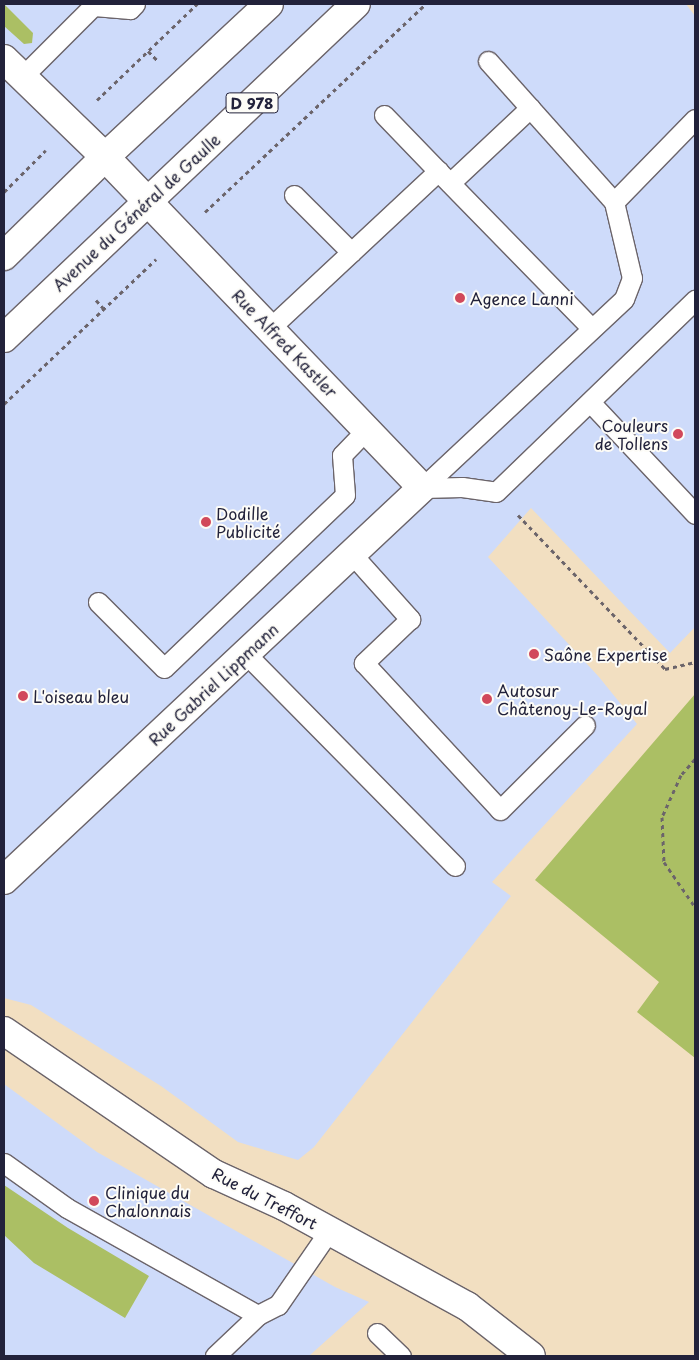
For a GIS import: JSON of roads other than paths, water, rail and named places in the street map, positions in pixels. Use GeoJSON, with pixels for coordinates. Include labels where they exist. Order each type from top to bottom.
{"type":"FeatureCollection","features":[{"type":"Feature","properties":{"kind":"street"},"geometry":{"type":"LineString","coordinates":[[4,256],[269,4]]}},
{"type":"Feature","properties":{"kind":"street","name":"Avenue du Général de Gaulle"},"geometry":{"type":"LineString","coordinates":[[4,338],[356,4]]}},
{"type":"Feature","properties":{"kind":"street","name":"Rue Alfred Kastler"},"geometry":{"type":"LineString","coordinates":[[13,68],[106,157],[271,327],[422,488]]}},
{"type":"Feature","properties":{"kind":"street","name":"Rue Gabriel Lippmann"},"geometry":{"type":"LineString","coordinates":[[4,880],[422,488]]}},
{"type":"Feature","properties":{"kind":"street","name":"Rue du Treffort"},"geometry":{"type":"LineString","coordinates":[[4,1031],[214,1174],[284,1206],[467,1306],[519,1353]]}},
{"type":"Feature","properties":{"kind":"lane"},"geometry":{"type":"LineString","coordinates":[[13,68],[94,5],[130,9],[135,4]]}},
{"type":"Feature","properties":{"kind":"lane"},"geometry":{"type":"LineString","coordinates":[[422,488],[624,299],[632,278],[614,202],[488,61]]}},
{"type":"Feature","properties":{"kind":"lane"},"geometry":{"type":"LineString","coordinates":[[271,327],[351,252],[530,108]]}},
{"type":"Feature","properties":{"kind":"lane"},"geometry":{"type":"LineString","coordinates":[[384,115],[592,328]]}},
{"type":"Feature","properties":{"kind":"lane"},"geometry":{"type":"LineString","coordinates":[[614,202],[695,119]]}},
{"type":"Feature","properties":{"kind":"lane"},"geometry":{"type":"LineString","coordinates":[[294,195],[351,252]]}},
{"type":"Feature","properties":{"kind":"lane"},"geometry":{"type":"LineString","coordinates":[[422,488],[462,487],[496,492],[695,300]]}},
{"type":"Feature","properties":{"kind":"lane"},"geometry":{"type":"LineString","coordinates":[[590,402],[695,514]]}},
{"type":"Feature","properties":{"kind":"lane"},"geometry":{"type":"LineString","coordinates":[[98,602],[164,668],[344,495],[342,455],[367,429]]}},
{"type":"Feature","properties":{"kind":"lane"},"geometry":{"type":"LineString","coordinates":[[351,553],[410,619],[364,663],[500,810],[585,725]]}},
{"type":"Feature","properties":{"kind":"lane"},"geometry":{"type":"LineString","coordinates":[[245,653],[456,866]]}},
{"type":"Feature","properties":{"kind":"lane"},"geometry":{"type":"LineString","coordinates":[[4,1163],[67,1208],[258,1315]]}},
{"type":"Feature","properties":{"kind":"lane"},"geometry":{"type":"LineString","coordinates":[[215,1356],[258,1315],[278,1305],[329,1231]]}},
{"type":"Feature","properties":{"kind":"lane"},"geometry":{"type":"LineString","coordinates":[[377,1333],[401,1356]]}},
{"type":"Feature","properties":{"kind":"place","name":"Agence Lanni"},"geometry":{"type":"Point","coordinates":[460,298]}},
{"type":"Feature","properties":{"kind":"place","name":"Couleurs de Tollens"},"geometry":{"type":"Point","coordinates":[678,434]}},
{"type":"Feature","properties":{"kind":"place","name":"Dodille Publicité"},"geometry":{"type":"Point","coordinates":[206,522]}},
{"type":"Feature","properties":{"kind":"place","name":"Saône Expertise"},"geometry":{"type":"Point","coordinates":[534,654]}},
{"type":"Feature","properties":{"kind":"place","name":"L'oiseau bleu"},"geometry":{"type":"Point","coordinates":[23,696]}},
{"type":"Feature","properties":{"kind":"place","name":"Autosur Châtenoy-Le-Royal"},"geometry":{"type":"Point","coordinates":[487,699]}},
{"type":"Feature","properties":{"kind":"place","name":"Clinique du Chalonnais"},"geometry":{"type":"Point","coordinates":[94,1201]}}]}
